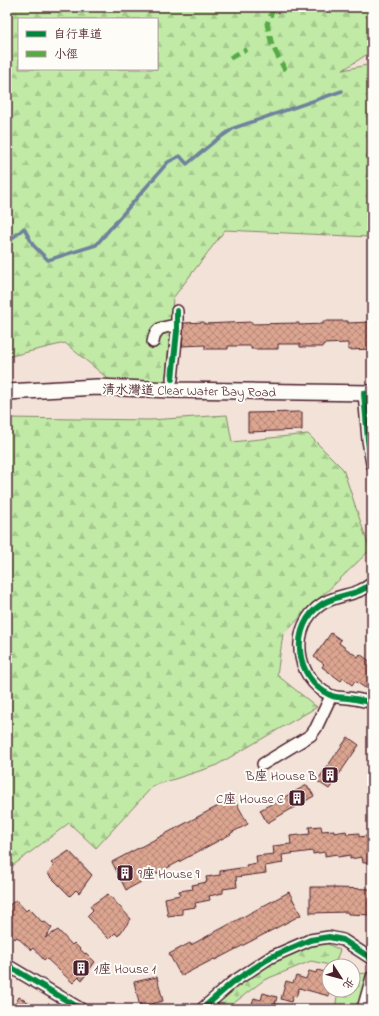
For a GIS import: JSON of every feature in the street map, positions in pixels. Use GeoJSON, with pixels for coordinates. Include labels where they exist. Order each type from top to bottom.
{"type":"FeatureCollection","features":[{"type":"Feature","properties":{"kind":"main road","name":"清水灣道 Clear Water Bay Road"},"geometry":{"type":"LineString","coordinates":[[7,392],[97,387],[172,390],[368,393]]}},
{"type":"Feature","properties":{"kind":"street"},"geometry":{"type":"LineString","coordinates":[[172,379],[177,325],[176,311]]}},
{"type":"Feature","properties":{"kind":"street"},"geometry":{"type":"LineString","coordinates":[[153,342],[155,333],[161,328],[177,325]]}},
{"type":"Feature","properties":{"kind":"street"},"geometry":{"type":"LineString","coordinates":[[368,393],[368,440],[372,464]]}},
{"type":"Feature","properties":{"kind":"street"},"geometry":{"type":"LineString","coordinates":[[372,583],[358,591],[333,598],[321,605],[311,615],[304,627],[300,640],[300,654],[303,667],[310,679],[319,689],[331,696],[372,702]]}},
{"type":"Feature","properties":{"kind":"street"},"geometry":{"type":"LineString","coordinates":[[263,764],[312,735],[331,696]]}},
{"type":"Feature","properties":{"kind":"street"},"geometry":{"type":"LineString","coordinates":[[202,1009],[233,982],[271,957],[310,940],[329,937],[343,940],[372,959]]}},
{"type":"Feature","properties":{"kind":"street"},"geometry":{"type":"LineString","coordinates":[[7,965],[81,1009]]}},
{"type":"Feature","properties":{"kind":"street"},"geometry":{"type":"LineString","coordinates":[[362,1009],[372,977]]}},
{"type":"Feature","properties":{"kind":"green space"},"geometry":{"type":"Polygon","coordinates":[[[7,7],[372,7],[372,51],[343,70],[372,64],[372,244],[369,237],[225,230],[173,298],[165,389],[112,382],[65,343],[7,357],[7,7]]]}},
{"type":"Feature","properties":{"kind":"green space"},"geometry":{"type":"Polygon","coordinates":[[[227,415],[232,442],[308,434],[343,469],[370,550],[283,634],[277,675],[317,707],[215,766],[153,786],[96,848],[69,823],[7,870],[7,418],[150,420],[227,415]]]}},
{"type":"Feature","properties":{"kind":"green space"},"geometry":{"type":"Polygon","coordinates":[[[324,942],[340,950],[337,958],[321,958],[321,963],[311,961],[264,980],[226,1009],[212,1008],[255,971],[271,961],[324,942]]]}},
{"type":"Feature","properties":{"kind":"green space"},"geometry":{"type":"Polygon","coordinates":[[[369,973],[361,997],[361,974],[369,973]]]}},
{"type":"Feature","properties":{"kind":"green space"},"geometry":{"type":"Polygon","coordinates":[[[337,998],[361,998],[357,1009],[335,1009],[337,998]]]}},
{"type":"Feature","properties":{"kind":"building"},"geometry":{"type":"Polygon","coordinates":[[[323,321],[348,321],[348,323],[371,322],[372,349],[348,350],[348,343],[323,344],[323,347],[300,347],[300,344],[278,344],[278,349],[251,349],[251,346],[228,346],[228,349],[205,349],[205,345],[182,346],[184,323],[204,322],[204,324],[252,322],[252,324],[299,323],[299,325],[323,324],[323,321]]]}},
{"type":"Feature","properties":{"kind":"building"},"geometry":{"type":"Polygon","coordinates":[[[302,412],[302,430],[248,432],[248,413],[302,412]]]}},
{"type":"Feature","properties":{"kind":"building"},"geometry":{"type":"Polygon","coordinates":[[[331,633],[341,640],[339,643],[348,650],[358,657],[360,654],[372,663],[372,689],[367,685],[365,688],[355,681],[352,685],[343,678],[341,681],[322,667],[324,664],[314,657],[331,633]]]}},
{"type":"Feature","properties":{"kind":"building"},"geometry":{"type":"Polygon","coordinates":[[[348,737],[359,745],[329,789],[317,781],[348,737]]]}},
{"type":"Feature","properties":{"kind":"building"},"geometry":{"type":"Polygon","coordinates":[[[307,785],[314,796],[267,823],[260,810],[307,785]]]}},
{"type":"Feature","properties":{"kind":"building"},"geometry":{"type":"Polygon","coordinates":[[[233,797],[248,824],[126,890],[112,862],[233,797]]]}},
{"type":"Feature","properties":{"kind":"building"},"geometry":{"type":"Polygon","coordinates":[[[321,826],[322,831],[334,830],[334,833],[346,831],[347,834],[359,833],[359,837],[372,835],[372,861],[363,863],[362,857],[350,859],[350,855],[338,857],[337,854],[325,856],[325,852],[313,854],[313,851],[282,855],[283,863],[265,866],[266,873],[236,877],[237,887],[223,889],[223,893],[209,896],[210,900],[195,903],[196,907],[182,909],[182,914],[168,916],[165,898],[180,895],[179,891],[193,889],[192,885],[207,882],[206,877],[220,875],[220,871],[247,867],[246,865],[257,863],[256,856],[274,854],[273,846],[291,844],[290,836],[310,834],[309,827],[321,826]]]}},
{"type":"Feature","properties":{"kind":"building"},"geometry":{"type":"Polygon","coordinates":[[[69,851],[92,875],[79,893],[76,890],[70,896],[47,873],[54,866],[51,863],[69,851]]]}},
{"type":"Feature","properties":{"kind":"building"},"geometry":{"type":"Polygon","coordinates":[[[310,887],[372,889],[372,915],[348,914],[348,912],[310,913],[310,887]]]}},
{"type":"Feature","properties":{"kind":"building"},"geometry":{"type":"Polygon","coordinates":[[[289,892],[301,915],[181,976],[169,954],[190,943],[191,945],[289,892]]]}},
{"type":"Feature","properties":{"kind":"building"},"geometry":{"type":"Polygon","coordinates":[[[108,894],[131,919],[118,936],[115,933],[109,939],[87,916],[93,910],[90,906],[108,894]]]}},
{"type":"Feature","properties":{"kind":"building"},"geometry":{"type":"Polygon","coordinates":[[[16,900],[26,911],[29,908],[43,923],[45,922],[52,928],[45,938],[58,930],[72,945],[74,943],[95,962],[82,980],[79,977],[73,983],[46,958],[44,960],[33,948],[31,950],[17,937],[15,939],[7,930],[7,907],[16,900]]]}},
{"type":"Feature","properties":{"kind":"building"},"geometry":{"type":"Polygon","coordinates":[[[317,970],[321,971],[321,994],[299,988],[296,997],[293,996],[291,1002],[281,999],[286,981],[293,983],[296,976],[306,979],[309,971],[316,973],[317,970]]]}},
{"type":"Feature","properties":{"kind":"building"},"geometry":{"type":"Polygon","coordinates":[[[157,977],[163,1001],[140,1007],[134,982],[157,977]]]}},
{"type":"Feature","properties":{"kind":"building"},"geometry":{"type":"Polygon","coordinates":[[[263,993],[277,997],[275,1004],[284,1006],[284,1009],[250,1009],[254,998],[261,1000],[263,993]]]}},
{"type":"Feature","properties":{"kind":"building"},"geometry":{"type":"Polygon","coordinates":[[[19,997],[39,1009],[13,1009],[19,997]]]}},
{"type":"Feature","properties":{"kind":"waterway"},"geometry":{"type":"LineString","coordinates":[[7,243],[24,228],[33,245],[48,260],[96,245],[168,162],[180,156],[187,164],[215,141],[234,128],[342,91]]}},
{"type":"Feature","properties":{"kind":"marked path"},"geometry":{"type":"LineString","coordinates":[[274,7],[267,24],[272,45],[285,70]]}},
{"type":"Feature","properties":{"kind":"marked path"},"geometry":{"type":"LineString","coordinates":[[230,58],[247,49]]}},
{"type":"Feature","properties":{"kind":"cycle path"},"geometry":{"type":"LineString","coordinates":[[172,379],[177,331],[177,311]]}},
{"type":"Feature","properties":{"kind":"cycle path"},"geometry":{"type":"LineString","coordinates":[[364,393],[368,440],[372,464]]}},
{"type":"Feature","properties":{"kind":"cycle path"},"geometry":{"type":"LineString","coordinates":[[372,583],[354,593],[334,598],[322,604],[311,614],[304,625],[300,638],[300,652],[303,665],[309,677],[318,687],[334,697],[351,698],[372,702]]}},
{"type":"Feature","properties":{"kind":"cycle path"},"geometry":{"type":"LineString","coordinates":[[202,1009],[233,982],[271,957],[310,940],[329,937],[343,940],[372,959]]}},
{"type":"Feature","properties":{"kind":"cycle path"},"geometry":{"type":"LineString","coordinates":[[7,965],[81,1009]]}},
{"type":"Feature","properties":{"kind":"place","name":"B座 House B"},"geometry":{"type":"Point","coordinates":[330,775]}},
{"type":"Feature","properties":{"kind":"place","name":"C座 House C"},"geometry":{"type":"Point","coordinates":[297,798]}},
{"type":"Feature","properties":{"kind":"place","name":"9座 House 9"},"geometry":{"type":"Point","coordinates":[125,873]}},
{"type":"Feature","properties":{"kind":"place","name":"1座 House 1"},"geometry":{"type":"Point","coordinates":[81,968]}}]}
